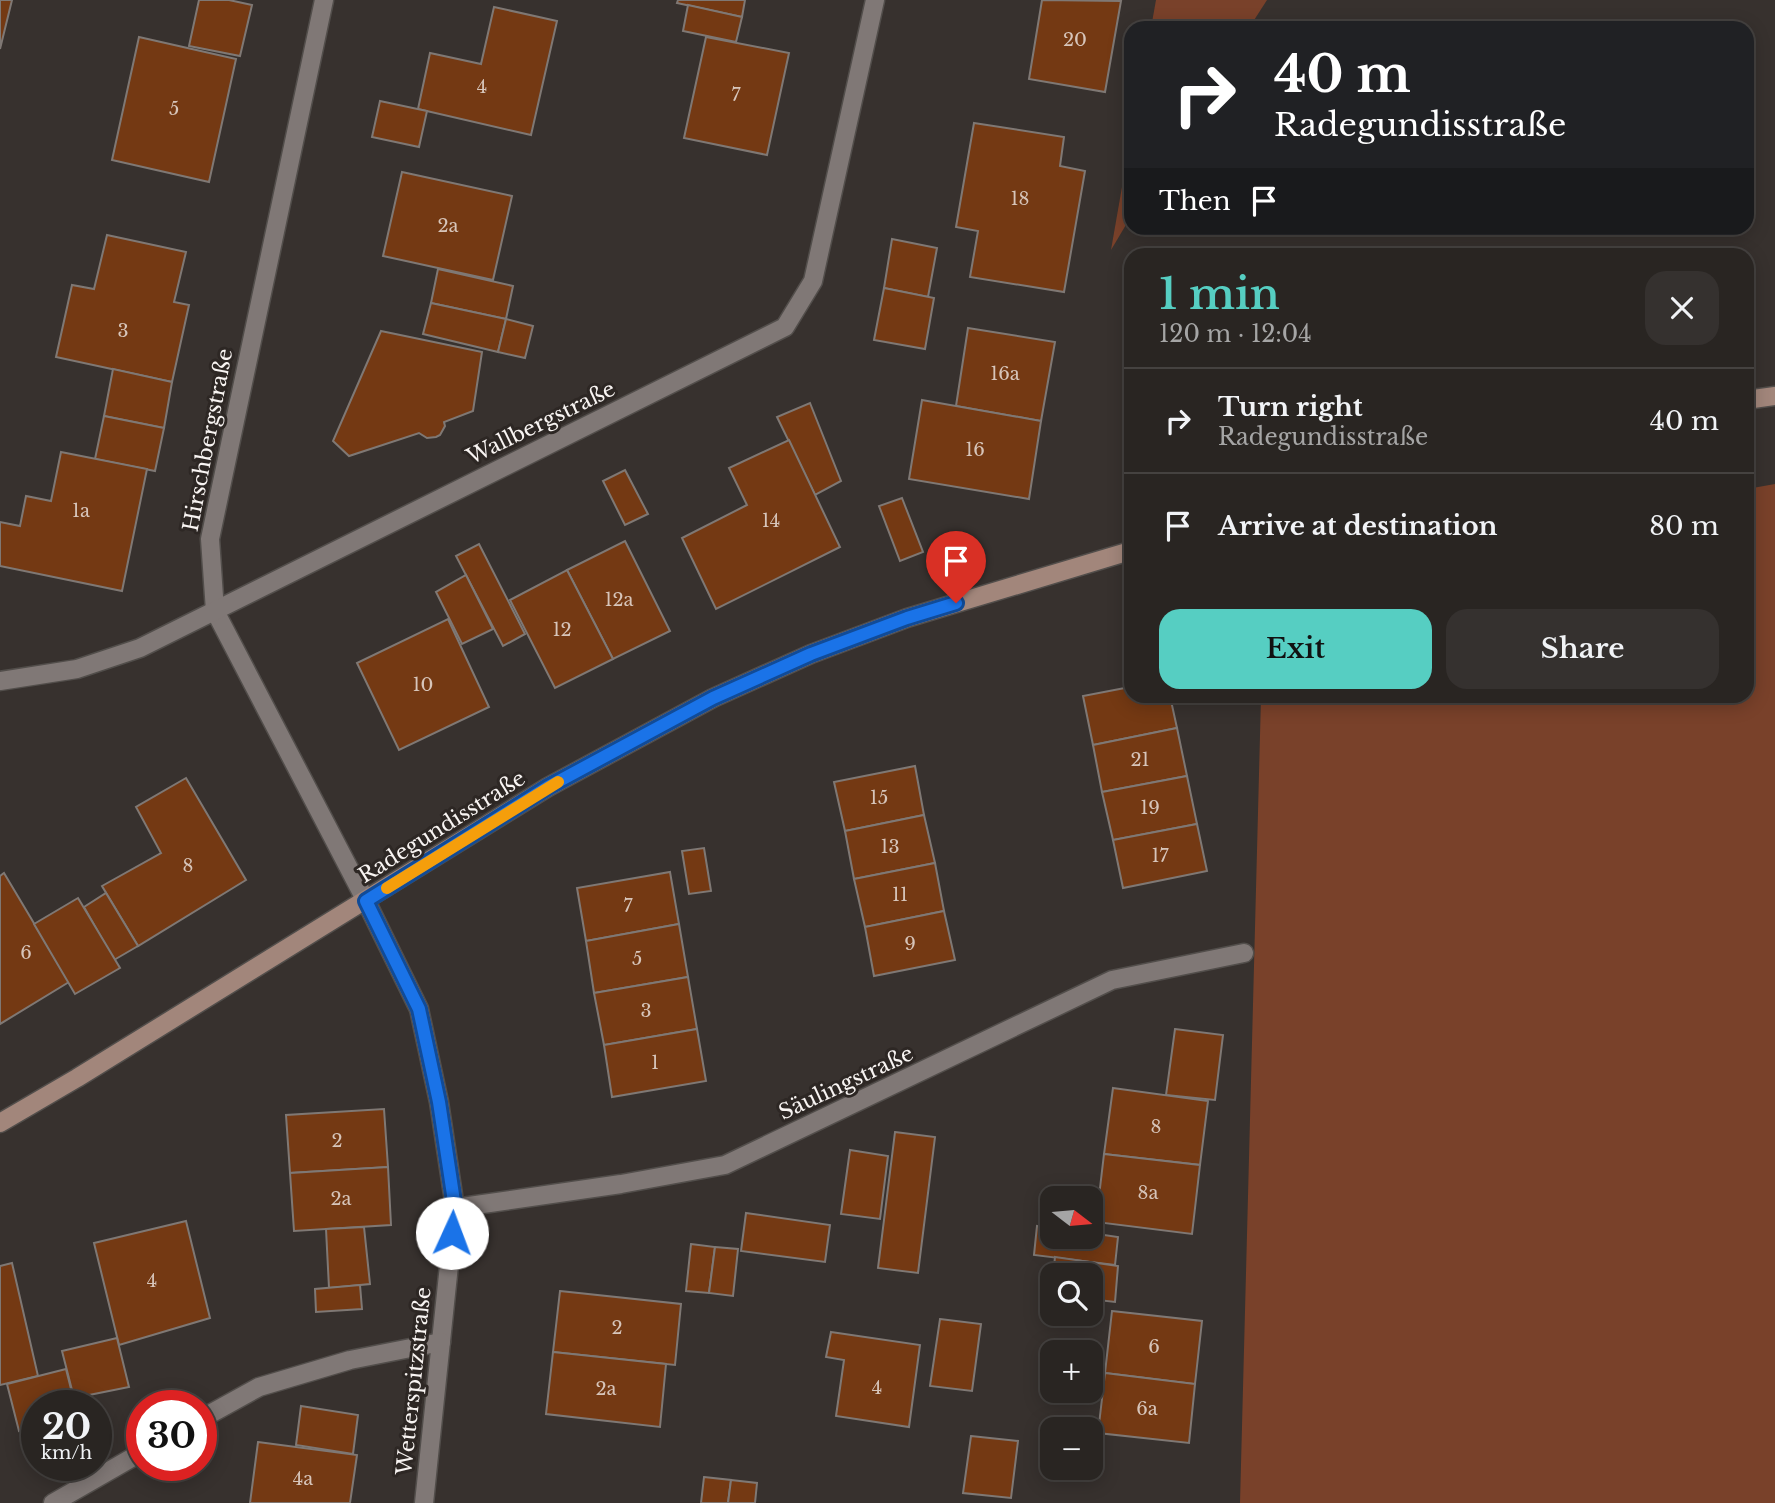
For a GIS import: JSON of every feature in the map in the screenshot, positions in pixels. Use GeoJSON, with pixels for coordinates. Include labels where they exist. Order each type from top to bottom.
{"type":"FeatureCollection","features":[{"type":"Feature","properties":{"kind":"street","name":"Hirschbergstraße"},"geometry":{"type":"LineString","coordinates":[[324,0],[210,539],[215,611],[366,901]]}},
{"type":"Feature","properties":{"kind":"street","name":"Wallbergstraße"},"geometry":{"type":"LineString","coordinates":[[0,681],[77,669],[140,648],[785,327],[813,281],[876,0]]}},
{"type":"Feature","properties":{"kind":"street"},"geometry":{"type":"LineString","coordinates":[[1754,399],[1775,396]]}},
{"type":"Feature","properties":{"kind":"street","name":"Radegundisstraße"},"geometry":{"type":"LineString","coordinates":[[0,1123],[78,1078],[548,787],[713,698],[811,654],[907,618],[1124,553]]}},
{"type":"Feature","properties":{"kind":"street","name":"Wetterspitzstraße"},"geometry":{"type":"LineString","coordinates":[[366,901],[419,1009],[439,1102],[455,1208],[424,1503]]}},
{"type":"Feature","properties":{"kind":"street","name":"Säulingstraße"},"geometry":{"type":"LineString","coordinates":[[455,1208],[621,1184],[725,1165],[1112,980],[1244,953]]}},
{"type":"Feature","properties":{"kind":"street"},"geometry":{"type":"LineString","coordinates":[[217,1410],[259,1387],[350,1360],[441,1342]]}},
{"type":"Feature","properties":{"kind":"street"},"geometry":{"type":"LineString","coordinates":[[53,1503],[126,1461]]}},
{"type":"Feature","properties":{"kind":"shaded area"},"geometry":{"type":"Polygon","coordinates":[[[1156,0],[1267,0],[1254,21],[1152,21],[1156,0]]]}},
{"type":"Feature","properties":{"kind":"shaded area"},"geometry":{"type":"Polygon","coordinates":[[[1124,175],[1124,228],[1111,250],[1124,175]]]}},
{"type":"Feature","properties":{"kind":"shaded area"},"geometry":{"type":"Polygon","coordinates":[[[1775,484],[1775,1503],[1240,1503],[1261,703],[1754,703],[1754,488],[1775,484]]]}},
{"type":"Feature","properties":{"kind":"building"},"geometry":{"type":"Polygon","coordinates":[[[0,0],[12,0],[0,49],[0,0]]]}},
{"type":"Feature","properties":{"kind":"building"},"geometry":{"type":"Polygon","coordinates":[[[199,0],[229,0],[252,5],[240,56],[189,46],[199,0]]]}},
{"type":"Feature","properties":{"kind":"building"},"geometry":{"type":"Polygon","coordinates":[[[678,0],[745,0],[742,17],[677,3],[678,0]]]}},
{"type":"Feature","properties":{"kind":"building"},"geometry":{"type":"Polygon","coordinates":[[[1042,0],[1121,1],[1105,92],[1029,79],[1042,0]]]}},
{"type":"Feature","properties":{"kind":"building"},"geometry":{"type":"Polygon","coordinates":[[[688,5],[742,17],[736,42],[683,31],[688,5]]]}},
{"type":"Feature","properties":{"kind":"building"},"geometry":{"type":"Polygon","coordinates":[[[494,7],[557,21],[531,135],[418,109],[430,53],[481,64],[494,7]]]}},
{"type":"Feature","properties":{"kind":"building"},"geometry":{"type":"Polygon","coordinates":[[[139,37],[236,59],[209,182],[112,160],[139,37]]]}},
{"type":"Feature","properties":{"kind":"building"},"geometry":{"type":"Polygon","coordinates":[[[706,37],[789,53],[767,155],[684,138],[706,37]]]}},
{"type":"Feature","properties":{"kind":"building"},"geometry":{"type":"Polygon","coordinates":[[[380,101],[427,111],[419,147],[372,137],[380,101]]]}},
{"type":"Feature","properties":{"kind":"building"},"geometry":{"type":"Polygon","coordinates":[[[974,123],[1064,137],[1060,166],[1085,171],[1064,292],[970,277],[978,231],[956,227],[974,123]]]}},
{"type":"Feature","properties":{"kind":"building"},"geometry":{"type":"Polygon","coordinates":[[[402,172],[512,196],[493,280],[383,256],[402,172]]]}},
{"type":"Feature","properties":{"kind":"building"},"geometry":{"type":"Polygon","coordinates":[[[107,235],[186,252],[174,302],[189,305],[172,382],[56,357],[72,285],[94,289],[107,235]]]}},
{"type":"Feature","properties":{"kind":"building"},"geometry":{"type":"Polygon","coordinates":[[[892,239],[937,248],[928,297],[884,288],[892,239]]]}},
{"type":"Feature","properties":{"kind":"building"},"geometry":{"type":"Polygon","coordinates":[[[438,269],[513,286],[506,319],[431,303],[438,269]]]}},
{"type":"Feature","properties":{"kind":"building"},"geometry":{"type":"Polygon","coordinates":[[[884,288],[934,298],[925,349],[874,340],[884,288]]]}},
{"type":"Feature","properties":{"kind":"building"},"geometry":{"type":"Polygon","coordinates":[[[431,303],[506,319],[498,352],[423,334],[431,303]]]}},
{"type":"Feature","properties":{"kind":"building"},"geometry":{"type":"Polygon","coordinates":[[[506,319],[533,326],[525,358],[498,352],[506,319]]]}},
{"type":"Feature","properties":{"kind":"building"},"geometry":{"type":"Polygon","coordinates":[[[968,328],[1055,342],[1041,421],[956,406],[968,328]]]}},
{"type":"Feature","properties":{"kind":"building"},"geometry":{"type":"Polygon","coordinates":[[[381,331],[482,352],[473,411],[444,422],[445,426],[436,437],[427,438],[419,433],[349,456],[333,441],[381,331]]]}},
{"type":"Feature","properties":{"kind":"building"},"geometry":{"type":"Polygon","coordinates":[[[113,369],[172,382],[164,428],[104,416],[113,369]]]}},
{"type":"Feature","properties":{"kind":"building"},"geometry":{"type":"Polygon","coordinates":[[[922,400],[1041,421],[1029,499],[909,479],[922,400]]]}},
{"type":"Feature","properties":{"kind":"building"},"geometry":{"type":"Polygon","coordinates":[[[810,403],[841,481],[815,495],[777,417],[810,403]]]}},
{"type":"Feature","properties":{"kind":"building"},"geometry":{"type":"Polygon","coordinates":[[[104,416],[164,428],[155,471],[95,459],[104,416]]]}},
{"type":"Feature","properties":{"kind":"building"},"geometry":{"type":"Polygon","coordinates":[[[789,440],[840,547],[716,609],[682,538],[747,505],[729,468],[789,440]]]}},
{"type":"Feature","properties":{"kind":"building"},"geometry":{"type":"Polygon","coordinates":[[[61,452],[147,469],[122,591],[0,566],[0,522],[20,526],[26,496],[51,501],[61,452]]]}},
{"type":"Feature","properties":{"kind":"building"},"geometry":{"type":"Polygon","coordinates":[[[625,470],[648,514],[625,525],[603,481],[625,470]]]}},
{"type":"Feature","properties":{"kind":"building"},"geometry":{"type":"Polygon","coordinates":[[[902,498],[923,552],[900,561],[879,506],[902,498]]]}},
{"type":"Feature","properties":{"kind":"building"},"geometry":{"type":"Polygon","coordinates":[[[625,541],[670,631],[613,659],[567,570],[625,541]]]}},
{"type":"Feature","properties":{"kind":"building"},"geometry":{"type":"Polygon","coordinates":[[[479,544],[525,634],[503,646],[456,556],[479,544]]]}},
{"type":"Feature","properties":{"kind":"building"},"geometry":{"type":"Polygon","coordinates":[[[567,570],[613,659],[555,688],[510,600],[567,570]]]}},
{"type":"Feature","properties":{"kind":"building"},"geometry":{"type":"Polygon","coordinates":[[[466,575],[493,629],[462,644],[436,592],[466,575]]]}},
{"type":"Feature","properties":{"kind":"building"},"geometry":{"type":"Polygon","coordinates":[[[448,619],[489,707],[399,750],[357,663],[448,619]]]}},
{"type":"Feature","properties":{"kind":"building"},"geometry":{"type":"Polygon","coordinates":[[[1124,688],[1124,703],[1172,703],[1177,728],[1093,745],[1083,696],[1124,688]]]}},
{"type":"Feature","properties":{"kind":"building"},"geometry":{"type":"Polygon","coordinates":[[[1177,728],[1187,776],[1102,792],[1093,745],[1177,728]]]}},
{"type":"Feature","properties":{"kind":"building"},"geometry":{"type":"Polygon","coordinates":[[[915,766],[924,815],[845,831],[834,782],[915,766]]]}},
{"type":"Feature","properties":{"kind":"building"},"geometry":{"type":"Polygon","coordinates":[[[1187,776],[1197,824],[1113,840],[1102,792],[1187,776]]]}},
{"type":"Feature","properties":{"kind":"building"},"geometry":{"type":"Polygon","coordinates":[[[186,778],[246,880],[138,946],[102,886],[161,853],[136,807],[186,778]]]}},
{"type":"Feature","properties":{"kind":"building"},"geometry":{"type":"Polygon","coordinates":[[[924,815],[935,863],[854,879],[845,831],[924,815]]]}},
{"type":"Feature","properties":{"kind":"building"},"geometry":{"type":"Polygon","coordinates":[[[1197,824],[1207,871],[1123,888],[1113,840],[1197,824]]]}},
{"type":"Feature","properties":{"kind":"building"},"geometry":{"type":"Polygon","coordinates":[[[704,848],[711,891],[689,894],[682,851],[704,848]]]}},
{"type":"Feature","properties":{"kind":"building"},"geometry":{"type":"Polygon","coordinates":[[[935,863],[944,911],[865,927],[854,879],[935,863]]]}},
{"type":"Feature","properties":{"kind":"building"},"geometry":{"type":"Polygon","coordinates":[[[670,872],[679,924],[586,941],[577,888],[670,872]]]}},
{"type":"Feature","properties":{"kind":"building"},"geometry":{"type":"Polygon","coordinates":[[[4,873],[69,982],[0,1024],[0,876],[4,873]]]}},
{"type":"Feature","properties":{"kind":"building"},"geometry":{"type":"Polygon","coordinates":[[[106,893],[138,946],[114,960],[84,907],[106,893]]]}},
{"type":"Feature","properties":{"kind":"building"},"geometry":{"type":"Polygon","coordinates":[[[78,898],[120,968],[75,994],[34,924],[78,898]]]}},
{"type":"Feature","properties":{"kind":"building"},"geometry":{"type":"Polygon","coordinates":[[[944,911],[955,960],[874,976],[865,927],[944,911]]]}},
{"type":"Feature","properties":{"kind":"building"},"geometry":{"type":"Polygon","coordinates":[[[679,924],[688,977],[594,993],[586,941],[679,924]]]}},
{"type":"Feature","properties":{"kind":"building"},"geometry":{"type":"Polygon","coordinates":[[[688,977],[697,1029],[604,1045],[594,993],[688,977]]]}},
{"type":"Feature","properties":{"kind":"building"},"geometry":{"type":"Polygon","coordinates":[[[697,1029],[706,1081],[612,1097],[604,1045],[697,1029]]]}},
{"type":"Feature","properties":{"kind":"building"},"geometry":{"type":"Polygon","coordinates":[[[1175,1029],[1223,1035],[1215,1100],[1166,1095],[1175,1029]]]}},
{"type":"Feature","properties":{"kind":"building"},"geometry":{"type":"Polygon","coordinates":[[[1113,1088],[1208,1101],[1200,1165],[1104,1154],[1113,1088]]]}},
{"type":"Feature","properties":{"kind":"building"},"geometry":{"type":"Polygon","coordinates":[[[384,1109],[388,1167],[290,1173],[286,1115],[384,1109]]]}},
{"type":"Feature","properties":{"kind":"building"},"geometry":{"type":"Polygon","coordinates":[[[895,1132],[935,1137],[918,1273],[878,1268],[895,1132]]]}},
{"type":"Feature","properties":{"kind":"building"},"geometry":{"type":"Polygon","coordinates":[[[850,1150],[888,1156],[880,1219],[841,1214],[850,1150]]]}},
{"type":"Feature","properties":{"kind":"building"},"geometry":{"type":"Polygon","coordinates":[[[1104,1154],[1200,1165],[1192,1234],[1103,1223],[1103,1186],[1100,1186],[1104,1154]]]}},
{"type":"Feature","properties":{"kind":"building"},"geometry":{"type":"Polygon","coordinates":[[[388,1167],[391,1225],[294,1231],[290,1173],[388,1167]]]}},
{"type":"Feature","properties":{"kind":"building"},"geometry":{"type":"Polygon","coordinates":[[[746,1213],[830,1225],[825,1262],[741,1251],[746,1213]]]}},
{"type":"Feature","properties":{"kind":"building"},"geometry":{"type":"Polygon","coordinates":[[[186,1221],[210,1318],[119,1345],[94,1243],[186,1221]]]}},
{"type":"Feature","properties":{"kind":"building"},"geometry":{"type":"Polygon","coordinates":[[[1037,1226],[1040,1226],[1040,1250],[1102,1250],[1103,1235],[1118,1237],[1115,1265],[1034,1255],[1037,1226]]]}},
{"type":"Feature","properties":{"kind":"building"},"geometry":{"type":"Polygon","coordinates":[[[364,1227],[370,1284],[329,1288],[326,1229],[364,1227]]]}},
{"type":"Feature","properties":{"kind":"building"},"geometry":{"type":"Polygon","coordinates":[[[691,1244],[715,1247],[709,1293],[686,1291],[691,1244]]]}},
{"type":"Feature","properties":{"kind":"building"},"geometry":{"type":"Polygon","coordinates":[[[715,1247],[738,1249],[733,1296],[709,1293],[715,1247]]]}},
{"type":"Feature","properties":{"kind":"building"},"geometry":{"type":"Polygon","coordinates":[[[1055,1257],[1097,1263],[1054,1263],[1055,1257]]]}},
{"type":"Feature","properties":{"kind":"building"},"geometry":{"type":"Polygon","coordinates":[[[12,1263],[38,1376],[0,1385],[0,1266],[12,1263]]]}},
{"type":"Feature","properties":{"kind":"building"},"geometry":{"type":"Polygon","coordinates":[[[1103,1264],[1118,1266],[1115,1302],[1103,1301],[1103,1264]]]}},
{"type":"Feature","properties":{"kind":"building"},"geometry":{"type":"Polygon","coordinates":[[[360,1285],[362,1309],[316,1312],[315,1289],[360,1285]]]}},
{"type":"Feature","properties":{"kind":"building"},"geometry":{"type":"Polygon","coordinates":[[[560,1291],[681,1304],[675,1365],[553,1352],[560,1291]]]}},
{"type":"Feature","properties":{"kind":"building"},"geometry":{"type":"Polygon","coordinates":[[[1112,1311],[1202,1321],[1195,1384],[1105,1373],[1112,1311]]]}},
{"type":"Feature","properties":{"kind":"building"},"geometry":{"type":"Polygon","coordinates":[[[940,1319],[981,1324],[972,1391],[930,1386],[940,1319]]]}},
{"type":"Feature","properties":{"kind":"building"},"geometry":{"type":"Polygon","coordinates":[[[831,1332],[920,1345],[909,1427],[836,1416],[844,1360],[826,1357],[831,1332]]]}},
{"type":"Feature","properties":{"kind":"building"},"geometry":{"type":"Polygon","coordinates":[[[117,1338],[129,1387],[112,1390],[72,1390],[62,1351],[117,1338]]]}},
{"type":"Feature","properties":{"kind":"building"},"geometry":{"type":"Polygon","coordinates":[[[553,1352],[666,1364],[660,1427],[546,1414],[553,1352]]]}},
{"type":"Feature","properties":{"kind":"building"},"geometry":{"type":"Polygon","coordinates":[[[66,1369],[71,1390],[21,1390],[19,1431],[7,1384],[66,1369]]]}},
{"type":"Feature","properties":{"kind":"building"},"geometry":{"type":"Polygon","coordinates":[[[1105,1373],[1195,1384],[1189,1443],[1103,1434],[1103,1417],[1100,1417],[1105,1373]]]}},
{"type":"Feature","properties":{"kind":"building"},"geometry":{"type":"Polygon","coordinates":[[[301,1406],[358,1415],[353,1454],[296,1445],[301,1406]]]}},
{"type":"Feature","properties":{"kind":"building"},"geometry":{"type":"Polygon","coordinates":[[[971,1436],[1018,1441],[1011,1498],[963,1493],[971,1436]]]}},
{"type":"Feature","properties":{"kind":"building"},"geometry":{"type":"Polygon","coordinates":[[[258,1442],[357,1455],[350,1503],[250,1503],[258,1442]]]}},
{"type":"Feature","properties":{"kind":"building"},"geometry":{"type":"Polygon","coordinates":[[[704,1477],[731,1480],[728,1503],[701,1503],[704,1477]]]}},
{"type":"Feature","properties":{"kind":"building"},"geometry":{"type":"Polygon","coordinates":[[[731,1480],[757,1483],[755,1503],[728,1503],[731,1480]]]}},
{"type":"Feature","properties":{"kind":"slow traffic"},"geometry":{"type":"LineString","coordinates":[[387,888],[558,782]]}},
{"type":"Feature","properties":{"kind":"route"},"geometry":{"type":"LineString","coordinates":[[452,1233],[455,1208],[439,1102],[419,1009],[366,901],[548,787],[713,698],[811,654],[907,618],[956,603]]}}]}
